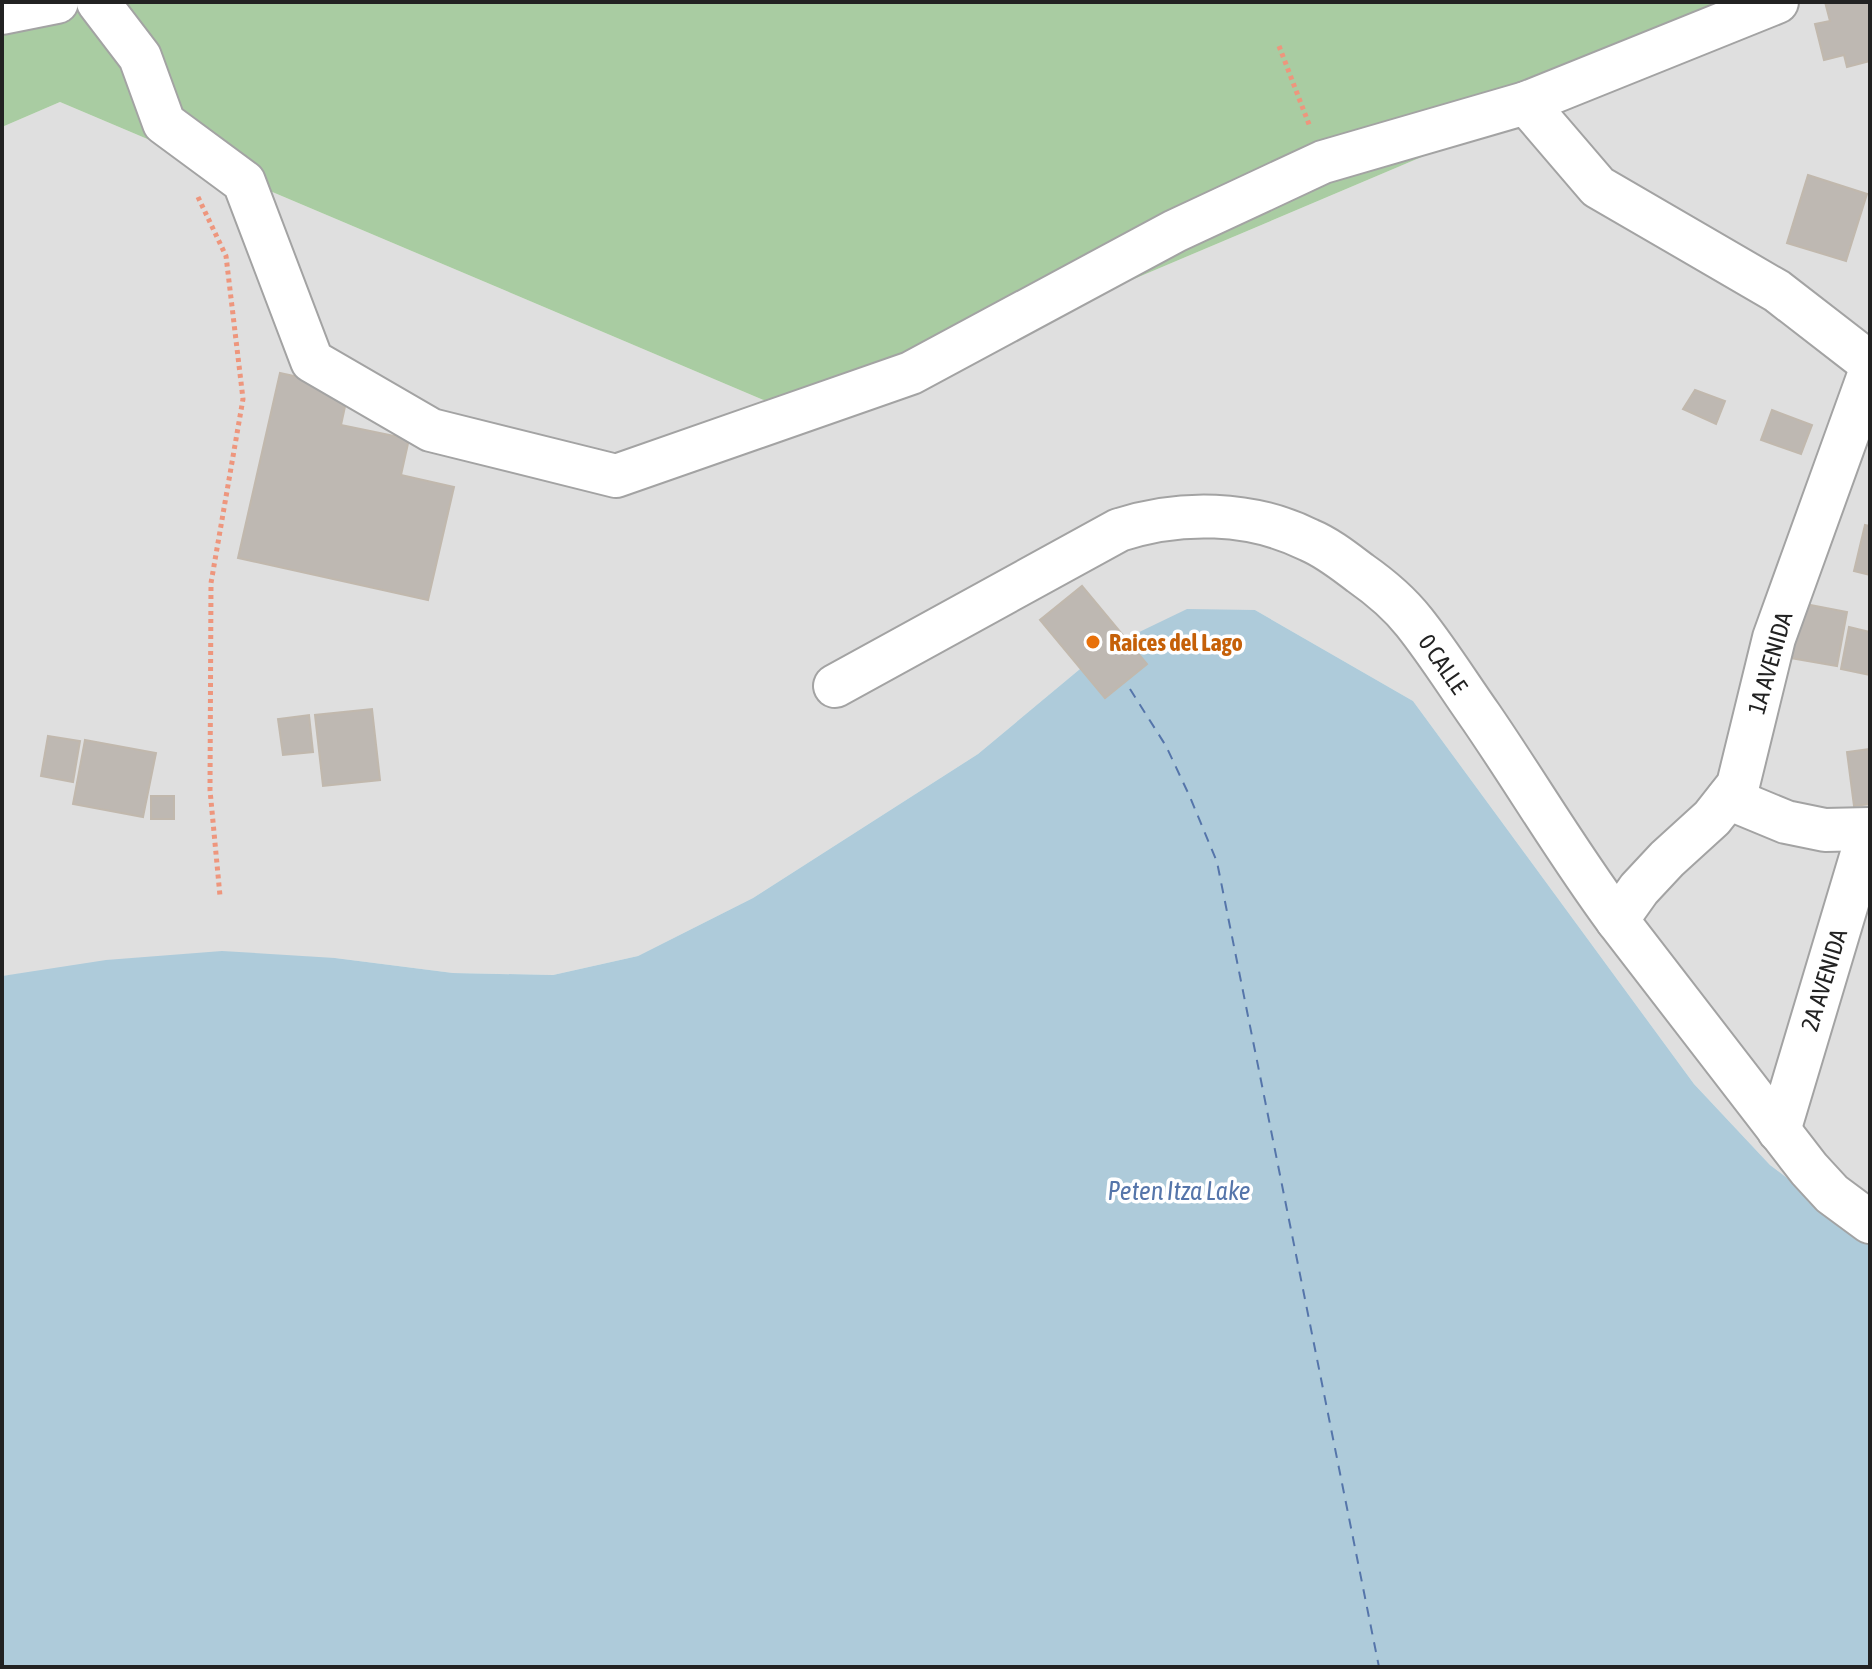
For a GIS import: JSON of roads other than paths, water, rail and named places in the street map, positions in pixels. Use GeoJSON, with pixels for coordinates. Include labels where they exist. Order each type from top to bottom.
{"type":"FeatureCollection","features":[{"type":"Feature","properties":{"kind":"street"},"geometry":{"type":"LineString","coordinates":[[2,13],[57,2]]}},
{"type":"Feature","properties":{"kind":"street"},"geometry":{"type":"LineString","coordinates":[[98,2],[140,57],[164,123],[244,182],[312,361],[431,430],[616,476],[911,373],[1175,231],[1323,162],[1526,103],[1777,2]]}},
{"type":"Feature","properties":{"kind":"street"},"geometry":{"type":"LineString","coordinates":[[1526,103],[1598,187],[1777,291],[1870,363]]}},
{"type":"Feature","properties":{"kind":"street","name":"1A AVENIDA"},"geometry":{"type":"LineString","coordinates":[[1617,920],[1639,889],[1712,818],[1738,785],[1774,638],[1870,372]]}},
{"type":"Feature","properties":{"kind":"street","name":"0 CALLE"},"geometry":{"type":"LineString","coordinates":[[835,686],[1119,530],[1143,522],[1171,517],[1232,518],[1273,526],[1308,539],[1335,554],[1393,599],[1414,622],[1617,920],[1809,1169],[1832,1194],[1870,1222]]}},
{"type":"Feature","properties":{"kind":"street"},"geometry":{"type":"LineString","coordinates":[[1728,798],[1786,822],[1825,830],[1870,830]]}},
{"type":"Feature","properties":{"kind":"street","name":"2A AVENIDA"},"geometry":{"type":"LineString","coordinates":[[1779,1131],[1855,931],[1870,830]]}},
{"type":"Feature","properties":{"kind":"water","name":"Peten Itza Lake"},"geometry":{"type":"Polygon","coordinates":[[[1187,609],[1255,610],[1413,701],[1694,1084],[1770,1165],[1870,1241],[1870,1667],[2,1667],[2,976],[106,960],[222,951],[335,958],[453,973],[553,975],[638,956],[753,898],[978,754],[1104,649],[1187,609]]]}},
{"type":"Feature","properties":{"kind":"place","name":"Raices del Lago"},"geometry":{"type":"Point","coordinates":[1093,642]}}]}
